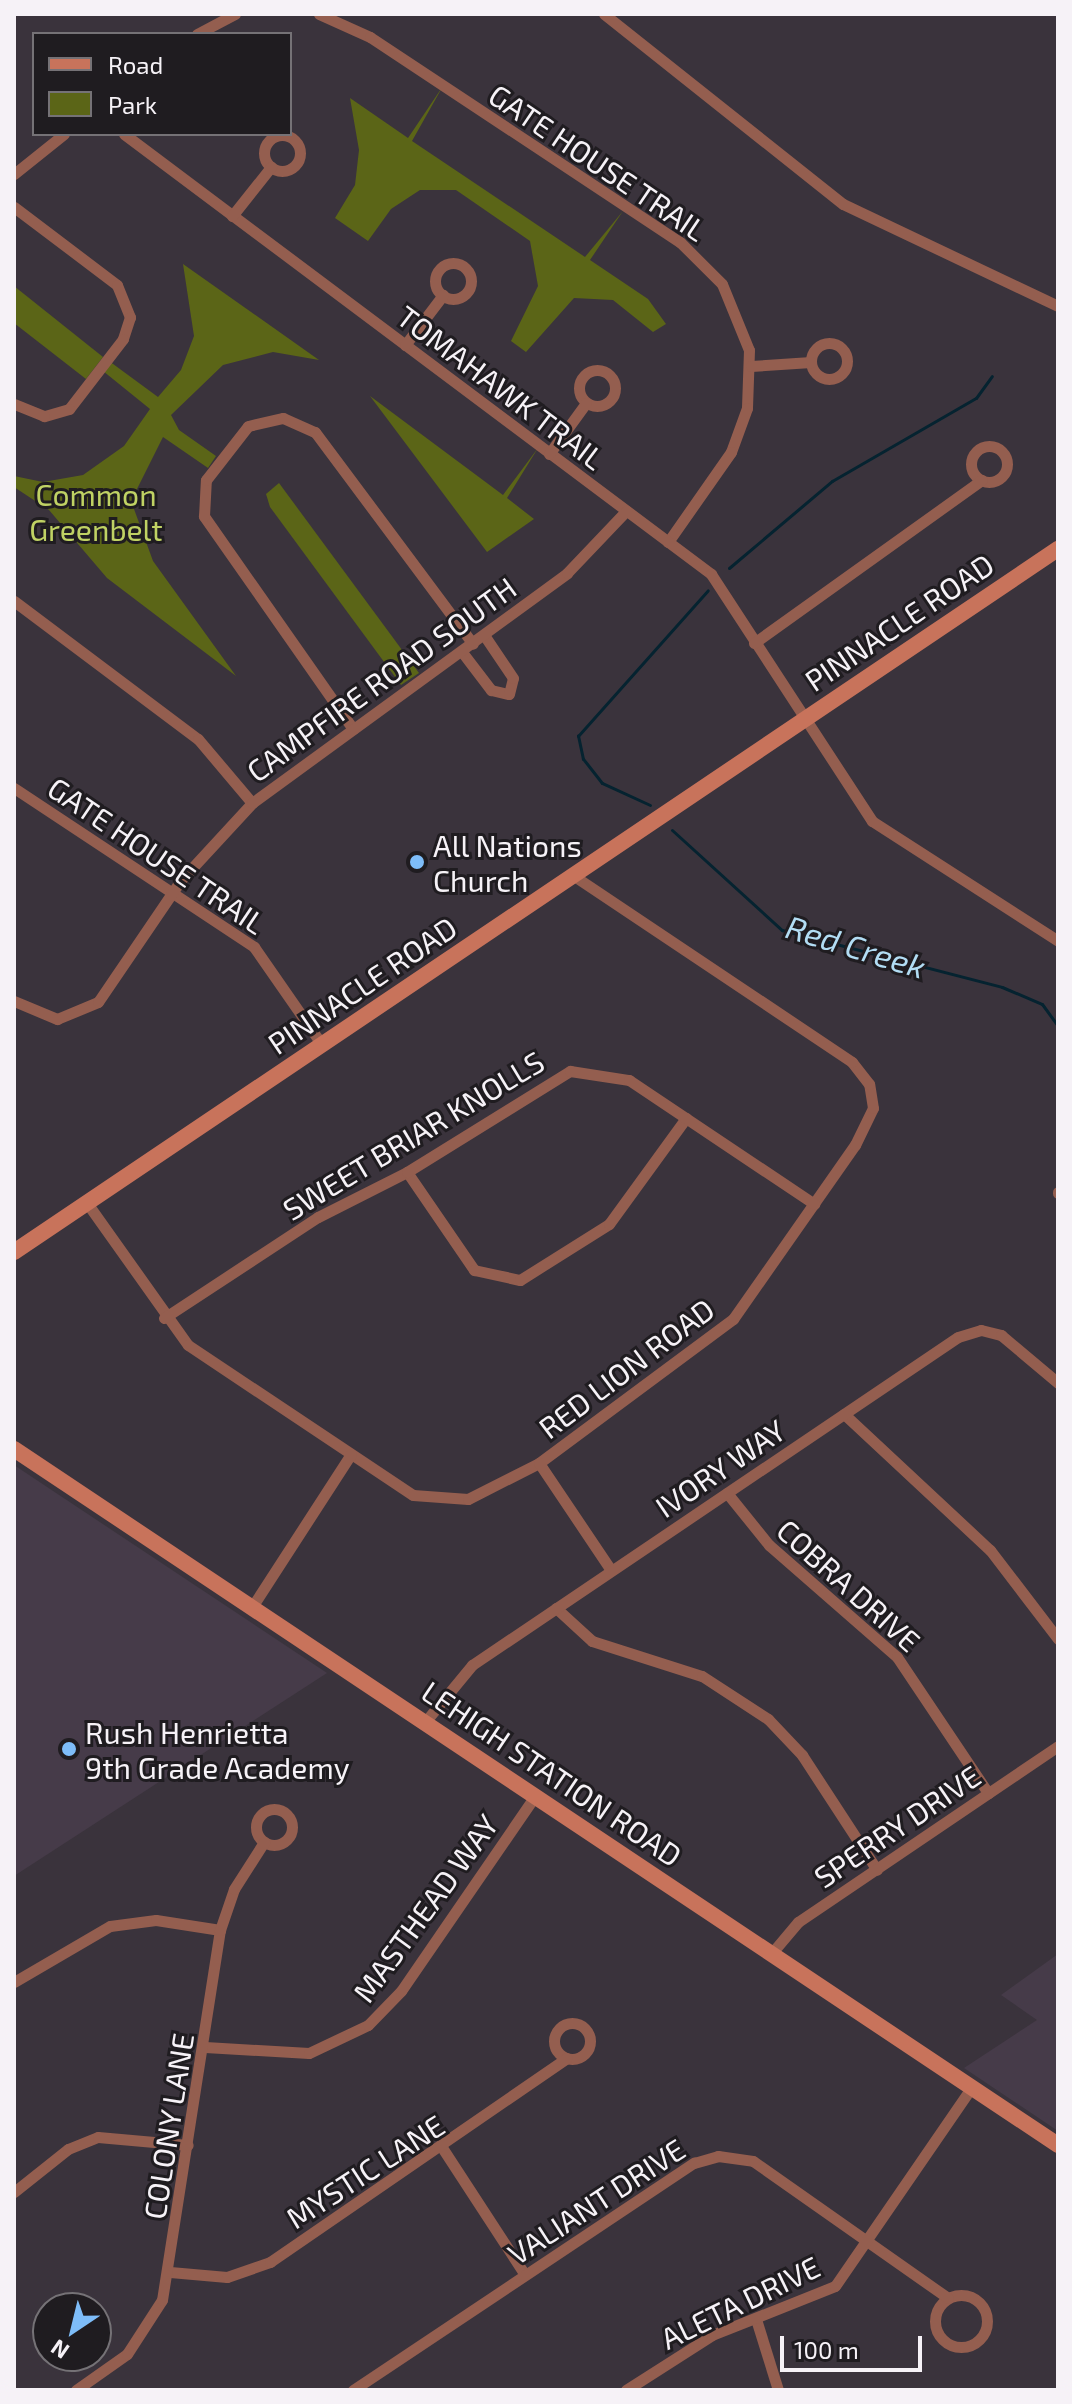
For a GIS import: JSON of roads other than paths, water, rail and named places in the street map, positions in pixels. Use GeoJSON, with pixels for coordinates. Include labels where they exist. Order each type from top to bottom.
{"type":"FeatureCollection","features":[{"type":"Feature","properties":{"kind":"street"},"geometry":{"type":"LineString","coordinates":[[201,32],[235,14]]}},
{"type":"Feature","properties":{"kind":"street","name":"GATE HOUSE TRAIL"},"geometry":{"type":"LineString","coordinates":[[319,14],[370,37],[696,255],[733,303],[751,366],[731,452],[668,542]]}},
{"type":"Feature","properties":{"kind":"street"},"geometry":{"type":"LineString","coordinates":[[604,14],[843,204],[1058,306]]}},
{"type":"Feature","properties":{"kind":"street"},"geometry":{"type":"LineString","coordinates":[[14,174],[62,136]]}},
{"type":"Feature","properties":{"kind":"street","name":"TOMAHAWK TRAIL"},"geometry":{"type":"LineString","coordinates":[[127,136],[718,582],[804,720],[881,830],[927,852],[1058,941]]}},
{"type":"Feature","properties":{"kind":"street"},"geometry":{"type":"LineString","coordinates":[[232,216],[271,167]]}},
{"type":"Feature","properties":{"kind":"street"},"geometry":{"type":"LineString","coordinates":[[14,207],[117,285],[130,317],[123,339],[69,409],[44,416],[14,404]]}},
{"type":"Feature","properties":{"kind":"street"},"geometry":{"type":"LineString","coordinates":[[405,345],[443,295]]}},
{"type":"Feature","properties":{"kind":"street"},"geometry":{"type":"LineString","coordinates":[[751,366],[811,362]]}},
{"type":"Feature","properties":{"kind":"street"},"geometry":{"type":"LineString","coordinates":[[549,454],[586,403]]}},
{"type":"Feature","properties":{"kind":"street"},"geometry":{"type":"LineString","coordinates":[[353,729],[204,516],[206,480],[248,426],[283,418],[315,432],[473,644]]}},
{"type":"Feature","properties":{"kind":"street"},"geometry":{"type":"LineString","coordinates":[[754,643],[982,480]]}},
{"type":"Feature","properties":{"kind":"street","name":"CAMPFIRE ROAD SOUTH"},"geometry":{"type":"LineString","coordinates":[[14,1001],[45,1018],[88,1010],[172,894],[252,803],[585,559],[626,511]]}},
{"type":"Feature","properties":{"kind":"street","name":"PINNACLE ROAD"},"geometry":{"type":"LineString","coordinates":[[14,1252],[1058,549]]}},
{"type":"Feature","properties":{"kind":"street"},"geometry":{"type":"LineString","coordinates":[[14,601],[198,739],[252,803]]}},
{"type":"Feature","properties":{"kind":"street"},"geometry":{"type":"LineString","coordinates":[[462,652],[491,690],[509,694],[513,678],[484,635]]}},
{"type":"Feature","properties":{"kind":"street","name":"GATE HOUSE TRAIL"},"geometry":{"type":"LineString","coordinates":[[14,788],[264,957],[322,1045]]}},
{"type":"Feature","properties":{"kind":"street","name":"RED LION ROAD"},"geometry":{"type":"LineString","coordinates":[[87,1203],[164,1318],[197,1352],[413,1495],[447,1502],[496,1489],[539,1463],[715,1336],[814,1204],[869,1122],[873,1101],[864,1075],[574,876]]}},
{"type":"Feature","properties":{"kind":"street","name":"SWEET BRIAR KNOLLS"},"geometry":{"type":"LineString","coordinates":[[164,1318],[318,1217],[407,1172],[570,1071],[619,1076],[814,1204]]}},
{"type":"Feature","properties":{"kind":"street"},"geometry":{"type":"LineString","coordinates":[[407,1172],[474,1270],[520,1280],[609,1224],[686,1118]]}},
{"type":"Feature","properties":{"kind":"street","name":"IVORY WAY"},"geometry":{"type":"LineString","coordinates":[[425,1722],[463,1672],[958,1337],[981,1330],[1001,1335],[1058,1383]]}},
{"type":"Feature","properties":{"kind":"street"},"geometry":{"type":"LineString","coordinates":[[844,1414],[990,1550],[1058,1639]]}},
{"type":"Feature","properties":{"kind":"street","name":"LEHIGH STATION ROAD"},"geometry":{"type":"LineString","coordinates":[[14,1449],[1058,2145]]}},
{"type":"Feature","properties":{"kind":"street"},"geometry":{"type":"LineString","coordinates":[[252,1607],[351,1454]]}},
{"type":"Feature","properties":{"kind":"street"},"geometry":{"type":"LineString","coordinates":[[539,1463],[611,1570]]}},
{"type":"Feature","properties":{"kind":"street","name":"COBRA DRIVE"},"geometry":{"type":"LineString","coordinates":[[727,1493],[769,1545],[897,1657],[988,1793]]}},
{"type":"Feature","properties":{"kind":"street"},"geometry":{"type":"LineString","coordinates":[[556,1608],[592,1641],[702,1676],[768,1719],[802,1755],[877,1870]]}},
{"type":"Feature","properties":{"kind":"street","name":"SPERRY DRIVE"},"geometry":{"type":"LineString","coordinates":[[771,1954],[798,1922],[1058,1746]]}},
{"type":"Feature","properties":{"kind":"street","name":"MASTHEAD WAY"},"geometry":{"type":"LineString","coordinates":[[205,2047],[309,2053],[368,2025],[408,1982],[535,1796]]}},
{"type":"Feature","properties":{"kind":"street","name":"COLONY LANE"},"geometry":{"type":"LineString","coordinates":[[76,2390],[137,2343],[170,2272],[220,1930],[234,1889],[264,1842]]}},
{"type":"Feature","properties":{"kind":"street"},"geometry":{"type":"LineString","coordinates":[[14,1982],[110,1926],[156,1920],[220,1930]]}},
{"type":"Feature","properties":{"kind":"street","name":"MYSTIC LANE"},"geometry":{"type":"LineString","coordinates":[[170,2272],[227,2277],[260,2268],[443,2149],[567,2058]]}},
{"type":"Feature","properties":{"kind":"street","name":"ALETA DRIVE"},"geometry":{"type":"LineString","coordinates":[[626,2390],[698,2342],[824,2293],[871,2240],[972,2087]]}},
{"type":"Feature","properties":{"kind":"street"},"geometry":{"type":"LineString","coordinates":[[14,2192],[68,2149],[98,2137],[188,2145]]}},
{"type":"Feature","properties":{"kind":"street"},"geometry":{"type":"LineString","coordinates":[[443,2149],[525,2275]]}},
{"type":"Feature","properties":{"kind":"street","name":"VALIANT DRIVE"},"geometry":{"type":"LineString","coordinates":[[353,2390],[694,2163],[718,2156],[753,2161],[871,2240],[948,2298],[980,2303],[987,2318],[977,2341],[953,2345],[940,2335],[937,2311],[948,2298]]}},
{"type":"Feature","properties":{"kind":"street"},"geometry":{"type":"LineString","coordinates":[[756,2319],[778,2390]]}},
{"type":"Feature","properties":{"kind":"waterway","name":"Red Creek"},"geometry":{"type":"LineString","coordinates":[[729,568],[832,481],[976,398],[992,376]]}},
{"type":"Feature","properties":{"kind":"waterway","name":"Red Creek"},"geometry":{"type":"LineString","coordinates":[[650,805],[602,783],[583,759],[578,736],[708,590]]}},
{"type":"Feature","properties":{"kind":"waterway","name":"Red Creek"},"geometry":{"type":"LineString","coordinates":[[672,830],[782,930],[1002,987],[1042,1004],[1058,1026]]}},
{"type":"Feature","properties":{"kind":"place","name":"All Nations Church"},"geometry":{"type":"Point","coordinates":[417,862]}},
{"type":"Feature","properties":{"kind":"place","name":"Rush Henrietta 9th Grade Academy"},"geometry":{"type":"Point","coordinates":[69,1749]}},
{"type":"Feature","properties":{"kind":"park label","name":"Common Greenbelt"},"geometry":{"type":"Point","coordinates":[96,511]}}]}
